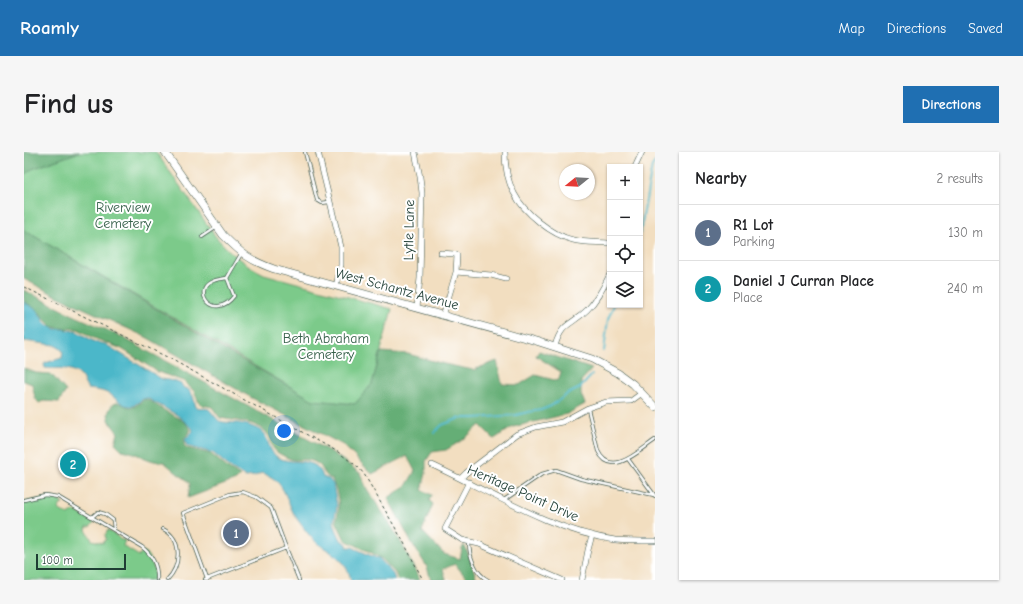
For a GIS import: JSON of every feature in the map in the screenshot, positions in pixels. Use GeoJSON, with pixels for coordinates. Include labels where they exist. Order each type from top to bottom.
{"type":"FeatureCollection","features":[{"type":"Feature","properties":{"kind":"main road","name":"West Schantz Avenue"},"geometry":{"type":"LineString","coordinates":[[165,152],[217,227],[232,245],[260,264],[555,346],[592,359],[618,373],[642,393],[655,407]]}},
{"type":"Feature","properties":{"kind":"street"},"geometry":{"type":"LineString","coordinates":[[318,152],[341,247],[341,265],[336,286]]}},
{"type":"Feature","properties":{"kind":"street","name":"Lytle Lane"},"geometry":{"type":"LineString","coordinates":[[415,152],[420,177],[422,207],[420,278],[417,308]]}},
{"type":"Feature","properties":{"kind":"street"},"geometry":{"type":"LineString","coordinates":[[505,152],[507,174],[515,195],[537,220],[564,237],[581,241],[607,243]]}},
{"type":"Feature","properties":{"kind":"street"},"geometry":{"type":"LineString","coordinates":[[636,164],[642,152]]}},
{"type":"Feature","properties":{"kind":"street"},"geometry":{"type":"LineString","coordinates":[[441,253],[457,255],[456,272],[443,316]]}},
{"type":"Feature","properties":{"kind":"street"},"geometry":{"type":"LineString","coordinates":[[456,272],[491,275],[506,279]]}},
{"type":"Feature","properties":{"kind":"street"},"geometry":{"type":"LineString","coordinates":[[555,346],[558,335],[562,329],[580,316],[596,299],[607,281]]}},
{"type":"Feature","properties":{"kind":"street"},"geometry":{"type":"LineString","coordinates":[[462,478],[466,473],[517,434],[530,429],[562,422],[588,408],[606,402],[631,401],[642,393]]}},
{"type":"Feature","properties":{"kind":"street","name":"Heritage Point Drive"},"geometry":{"type":"LineString","coordinates":[[432,465],[555,523],[592,535],[616,540],[655,541]]}},
{"type":"Feature","properties":{"kind":"street"},"geometry":{"type":"LineString","coordinates":[[469,482],[445,529],[455,536],[469,542],[479,544],[562,580]]}},
{"type":"Feature","properties":{"kind":"street"},"geometry":{"type":"LineString","coordinates":[[582,580],[592,535]]}},
{"type":"Feature","properties":{"kind":"lane"},"geometry":{"type":"LineString","coordinates":[[305,152],[317,200],[322,203],[330,202]]}},
{"type":"Feature","properties":{"kind":"lane"},"geometry":{"type":"LineString","coordinates":[[202,237],[217,227]]}},
{"type":"Feature","properties":{"kind":"lane"},"geometry":{"type":"LineString","coordinates":[[227,278],[234,296],[228,303],[219,306],[210,305],[204,296],[205,287],[210,282],[227,278],[242,253]]}},
{"type":"Feature","properties":{"kind":"lane"},"geometry":{"type":"LineString","coordinates":[[588,408],[598,451],[601,457],[608,462],[617,463],[628,459],[655,440]]}},
{"type":"Feature","properties":{"kind":"lane"},"geometry":{"type":"LineString","coordinates":[[628,459],[654,495]]}},
{"type":"Feature","properties":{"kind":"lane"},"geometry":{"type":"LineString","coordinates":[[504,500],[542,474],[556,470],[581,479],[654,495]]}},
{"type":"Feature","properties":{"kind":"lane"},"geometry":{"type":"LineString","coordinates":[[286,548],[206,580],[183,513],[230,494],[242,492],[256,497],[271,508],[299,580]]}},
{"type":"Feature","properties":{"kind":"lane"},"geometry":{"type":"LineString","coordinates":[[24,500],[45,495],[58,496],[146,551],[151,556],[156,566],[158,572],[157,580]]}},
{"type":"Feature","properties":{"kind":"lane"},"geometry":{"type":"LineString","coordinates":[[92,517],[98,512],[106,514],[113,520],[114,530]]}},
{"type":"Feature","properties":{"kind":"lane"},"geometry":{"type":"LineString","coordinates":[[163,529],[168,531],[174,539],[178,552],[176,566],[167,580]]}},
{"type":"Feature","properties":{"kind":"lane"},"geometry":{"type":"LineString","coordinates":[[469,542],[471,554],[477,570],[480,575],[488,580]]}},
{"type":"Feature","properties":{"kind":"path"},"geometry":{"type":"LineString","coordinates":[[24,287],[169,358],[338,452],[364,474],[394,524],[423,580]]}},
{"type":"Feature","properties":{"kind":"green space"},"geometry":{"type":"Polygon","coordinates":[[[24,152],[79,152],[32,169],[24,175],[24,152]]]}},
{"type":"Feature","properties":{"kind":"green space"},"geometry":{"type":"Polygon","coordinates":[[[79,152],[156,152],[216,237],[227,249],[250,266],[264,274],[392,309],[372,384],[355,404],[313,400],[24,230],[24,175],[32,169],[79,152]]]}},
{"type":"Feature","properties":{"kind":"green space"},"geometry":{"type":"Polygon","coordinates":[[[24,230],[225,350],[313,400],[355,404],[372,384],[381,352],[408,354],[473,370],[497,361],[502,384],[519,385],[535,375],[558,381],[561,372],[536,356],[539,351],[592,369],[581,381],[581,394],[585,404],[567,414],[513,427],[494,439],[480,425],[464,439],[446,450],[432,452],[426,461],[426,473],[422,490],[432,495],[429,500],[433,504],[422,531],[444,554],[460,559],[464,545],[477,580],[468,580],[455,564],[443,569],[446,580],[431,580],[427,567],[410,540],[388,498],[406,486],[415,471],[407,456],[372,474],[343,445],[252,398],[146,337],[24,279],[24,230]]]}},
{"type":"Feature","properties":{"kind":"green space"},"geometry":{"type":"Polygon","coordinates":[[[24,290],[73,315],[116,334],[333,453],[360,473],[367,489],[402,544],[420,580],[398,580],[395,573],[382,559],[345,540],[336,521],[339,505],[334,484],[332,479],[326,475],[318,464],[309,460],[292,460],[278,453],[273,448],[267,433],[263,429],[245,422],[220,418],[212,407],[202,405],[198,401],[194,391],[183,381],[158,372],[122,349],[94,338],[78,329],[58,328],[51,326],[39,312],[24,301],[24,290]]]}},
{"type":"Feature","properties":{"kind":"green space"},"geometry":{"type":"Polygon","coordinates":[[[24,368],[36,373],[51,374],[66,391],[59,402],[43,401],[39,403],[35,398],[32,384],[24,381],[24,368]]]}},
{"type":"Feature","properties":{"kind":"green space"},"geometry":{"type":"Polygon","coordinates":[[[145,399],[178,418],[188,426],[191,430],[184,439],[184,445],[187,448],[211,454],[230,470],[240,476],[236,480],[188,498],[190,484],[164,462],[153,461],[122,450],[115,443],[118,433],[110,421],[108,414],[109,411],[115,403],[134,407],[145,399]]]}},
{"type":"Feature","properties":{"kind":"green space"},"geometry":{"type":"Polygon","coordinates":[[[51,497],[62,502],[63,504],[62,503],[58,509],[68,515],[75,511],[94,523],[90,527],[87,527],[86,530],[92,540],[103,543],[106,539],[105,535],[108,530],[121,540],[125,540],[123,546],[139,556],[143,551],[145,552],[153,565],[154,580],[24,580],[24,502],[51,497]]]}},
{"type":"Feature","properties":{"kind":"water"},"geometry":{"type":"Polygon","coordinates":[[[24,302],[37,310],[45,323],[49,326],[56,329],[78,332],[95,342],[105,344],[162,379],[181,384],[184,388],[188,389],[193,396],[196,407],[209,409],[219,421],[243,424],[260,430],[265,435],[274,454],[280,458],[314,465],[319,469],[323,477],[329,479],[333,484],[337,506],[334,522],[341,540],[347,544],[347,547],[352,547],[379,558],[393,574],[395,580],[351,580],[343,562],[317,543],[304,529],[293,512],[280,485],[275,480],[261,473],[255,476],[246,477],[233,470],[213,453],[187,446],[185,441],[186,438],[193,431],[192,428],[177,415],[147,398],[133,406],[126,405],[105,392],[88,389],[80,375],[72,370],[63,368],[45,368],[45,363],[62,358],[63,351],[54,345],[24,341],[24,302]]]}},
{"type":"Feature","properties":{"kind":"waterway"},"geometry":{"type":"LineString","coordinates":[[643,217],[652,166],[655,162]]}},
{"type":"Feature","properties":{"kind":"waterway"},"geometry":{"type":"LineString","coordinates":[[604,351],[608,319],[613,308]]}},
{"type":"Feature","properties":{"kind":"waterway"},"geometry":{"type":"LineString","coordinates":[[434,433],[442,425],[460,418],[516,415],[541,410],[551,406],[566,395],[580,388],[592,375]]}},
{"type":"Feature","properties":{"kind":"place","name":"Daniel J Curran Place"},"geometry":{"type":"Point","coordinates":[73,464]}},
{"type":"Feature","properties":{"kind":"place","name":"R1 Lot"},"geometry":{"type":"Point","coordinates":[236,533]}},
{"type":"Feature","properties":{"kind":"park label","name":"Riverview Cemetery"},"geometry":{"type":"Point","coordinates":[123,216]}},
{"type":"Feature","properties":{"kind":"park label","name":"Beth Abraham Cemetery"},"geometry":{"type":"Point","coordinates":[326,346]}}]}
